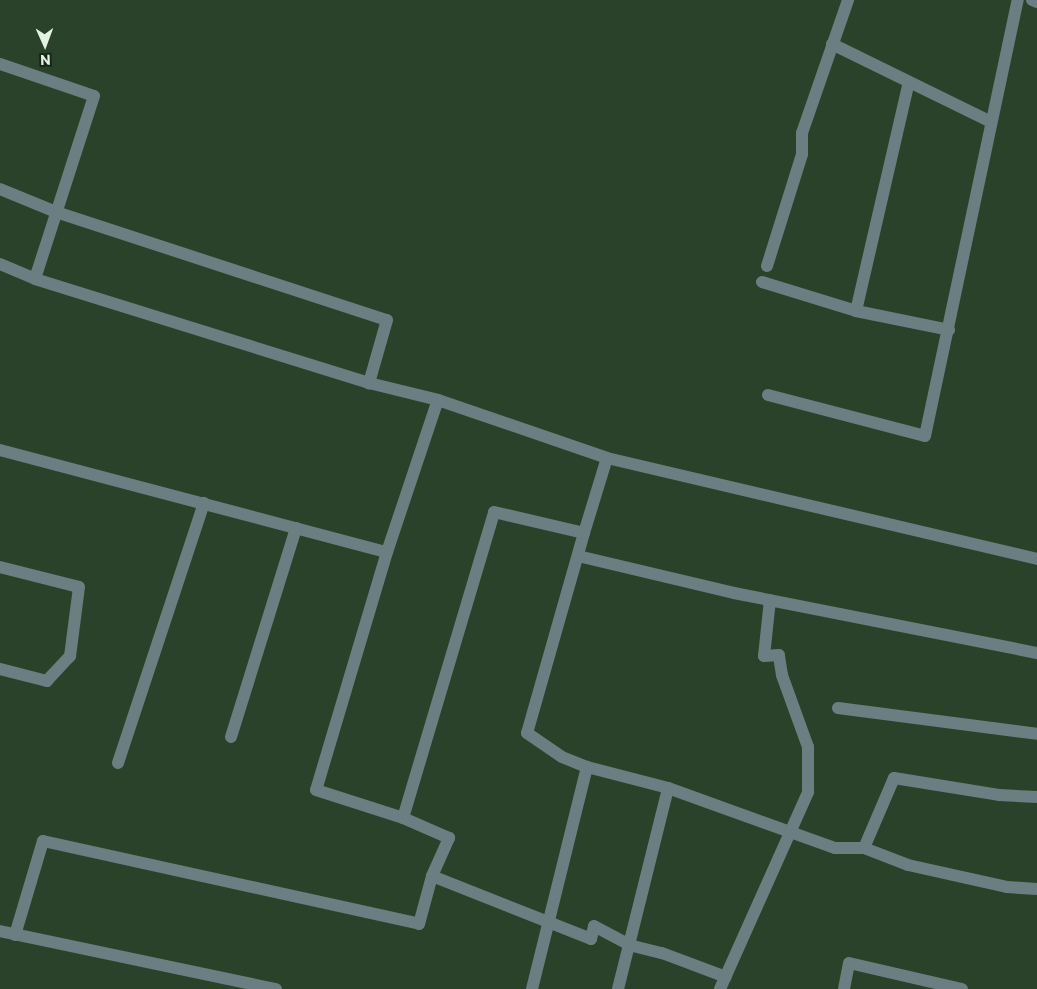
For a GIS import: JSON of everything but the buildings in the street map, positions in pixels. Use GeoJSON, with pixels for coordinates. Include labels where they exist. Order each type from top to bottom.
{"type":"FeatureCollection","features":[{"type":"Feature","properties":{"kind":"street"},"geometry":{"type":"LineString","coordinates":[[767,266],[802,154],[802,134],[848,0]]}},
{"type":"Feature","properties":{"kind":"street"},"geometry":{"type":"LineString","coordinates":[[768,395],[925,436],[1018,0]]}},
{"type":"Feature","properties":{"kind":"street"},"geometry":{"type":"LineString","coordinates":[[1032,0],[1037,2]]}},
{"type":"Feature","properties":{"kind":"street"},"geometry":{"type":"LineString","coordinates":[[832,44],[991,122]]}},
{"type":"Feature","properties":{"kind":"street"},"geometry":{"type":"LineString","coordinates":[[0,64],[94,96],[35,279]]}},
{"type":"Feature","properties":{"kind":"street"},"geometry":{"type":"LineString","coordinates":[[856,311],[909,82]]}},
{"type":"Feature","properties":{"kind":"street"},"geometry":{"type":"LineString","coordinates":[[0,189],[56,212],[387,320],[369,383]]}},
{"type":"Feature","properties":{"kind":"street"},"geometry":{"type":"LineString","coordinates":[[0,264],[35,279],[369,383],[438,400],[607,458],[1037,558]]}},
{"type":"Feature","properties":{"kind":"street"},"geometry":{"type":"LineString","coordinates":[[762,282],[856,311],[949,330]]}},
{"type":"Feature","properties":{"kind":"street"},"geometry":{"type":"LineString","coordinates":[[14,935],[43,841],[419,924],[432,876],[449,838],[403,818],[316,790],[386,552],[438,400]]}},
{"type":"Feature","properties":{"kind":"street"},"geometry":{"type":"LineString","coordinates":[[0,450],[386,552]]}},
{"type":"Feature","properties":{"kind":"street"},"geometry":{"type":"LineString","coordinates":[[607,458],[528,733],[562,758],[587,767],[668,788],[744,813],[790,834],[835,848],[864,848],[908,865],[1007,887],[1037,889]]}},
{"type":"Feature","properties":{"kind":"street"},"geometry":{"type":"LineString","coordinates":[[118,763],[204,503]]}},
{"type":"Feature","properties":{"kind":"street"},"geometry":{"type":"LineString","coordinates":[[403,818],[494,512],[584,533]]}},
{"type":"Feature","properties":{"kind":"street"},"geometry":{"type":"LineString","coordinates":[[231,737],[296,528]]}},
{"type":"Feature","properties":{"kind":"street"},"geometry":{"type":"LineString","coordinates":[[578,556],[770,600],[1037,653]]}},
{"type":"Feature","properties":{"kind":"street"},"geometry":{"type":"LineString","coordinates":[[0,567],[79,587],[70,656],[47,681],[0,669]]}},
{"type":"Feature","properties":{"kind":"street"},"geometry":{"type":"LineString","coordinates":[[432,876],[591,939],[594,926],[629,945],[662,953],[724,986],[808,792],[808,747],[782,675],[779,655],[764,656],[770,600]]}},
{"type":"Feature","properties":{"kind":"street"},"geometry":{"type":"LineString","coordinates":[[838,708],[1037,734]]}},
{"type":"Feature","properties":{"kind":"street"},"geometry":{"type":"LineString","coordinates":[[532,989],[587,767]]}},
{"type":"Feature","properties":{"kind":"street"},"geometry":{"type":"LineString","coordinates":[[864,848],[894,778],[1000,795],[1037,797]]}},
{"type":"Feature","properties":{"kind":"street"},"geometry":{"type":"LineString","coordinates":[[618,989],[668,788]]}},
{"type":"Feature","properties":{"kind":"street"},"geometry":{"type":"LineString","coordinates":[[0,931],[276,989]]}},
{"type":"Feature","properties":{"kind":"street"},"geometry":{"type":"LineString","coordinates":[[844,989],[849,964],[962,989]]}}]}
